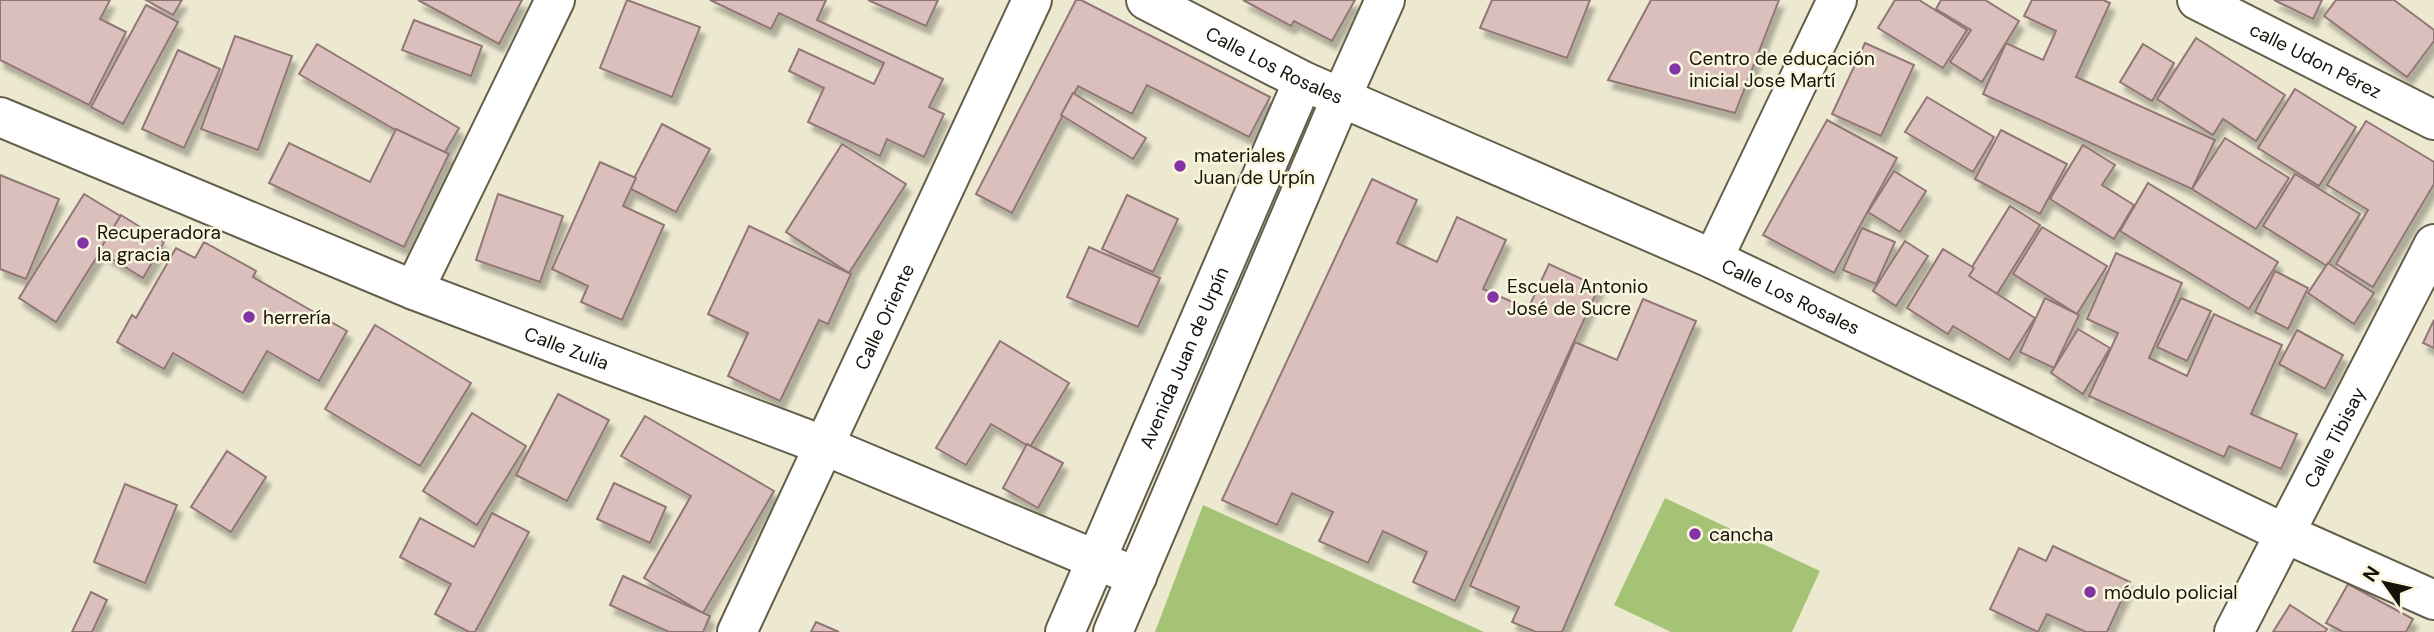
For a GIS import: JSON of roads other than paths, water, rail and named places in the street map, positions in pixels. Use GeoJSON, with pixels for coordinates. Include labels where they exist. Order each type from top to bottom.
{"type":"FeatureCollection","features":[{"type":"Feature","properties":{"kind":"street"},"geometry":{"type":"LineString","coordinates":[[414,289],[555,0]]}},
{"type":"Feature","properties":{"kind":"street","name":"Calle Oriente"},"geometry":{"type":"LineString","coordinates":[[737,632],[1032,0]]}},
{"type":"Feature","properties":{"kind":"street","name":"Calle Los Rosales"},"geometry":{"type":"LineString","coordinates":[[1146,0],[1303,81],[1713,259],[2284,533],[2434,600]]}},
{"type":"Feature","properties":{"kind":"street"},"geometry":{"type":"LineString","coordinates":[[1113,632],[1385,0]]}},
{"type":"Feature","properties":{"kind":"street"},"geometry":{"type":"LineString","coordinates":[[1713,259],[1837,0]]}},
{"type":"Feature","properties":{"kind":"street","name":"calle Udon Pérez"},"geometry":{"type":"LineString","coordinates":[[2197,0],[2434,120]]}},
{"type":"Feature","properties":{"kind":"street","name":"Avenida Juan de Urpín"},"geometry":{"type":"LineString","coordinates":[[1065,632],[1303,81]]}},
{"type":"Feature","properties":{"kind":"street","name":"Calle Zulia"},"geometry":{"type":"LineString","coordinates":[[0,117],[414,289],[825,446],[1137,577]]}},
{"type":"Feature","properties":{"kind":"street","name":"Calle Tibisay"},"geometry":{"type":"LineString","coordinates":[[2234,632],[2434,244]]}},
{"type":"Feature","properties":{"kind":"place","name":"Centro de educación inicial Jose Martí"},"geometry":{"type":"Point","coordinates":[1675,69]}},
{"type":"Feature","properties":{"kind":"place","name":"materiales Juan de Urpín"},"geometry":{"type":"Point","coordinates":[1180,166]}},
{"type":"Feature","properties":{"kind":"place","name":"Recuperadora la gracia"},"geometry":{"type":"Point","coordinates":[83,243]}},
{"type":"Feature","properties":{"kind":"place","name":"Escuela Antonio José de Sucre"},"geometry":{"type":"Point","coordinates":[1493,297]}},
{"type":"Feature","properties":{"kind":"place","name":"herrería"},"geometry":{"type":"Point","coordinates":[249,317]}},
{"type":"Feature","properties":{"kind":"place","name":"cancha"},"geometry":{"type":"Point","coordinates":[1695,534]}},
{"type":"Feature","properties":{"kind":"place","name":"módulo policial"},"geometry":{"type":"Point","coordinates":[2090,592]}}]}
